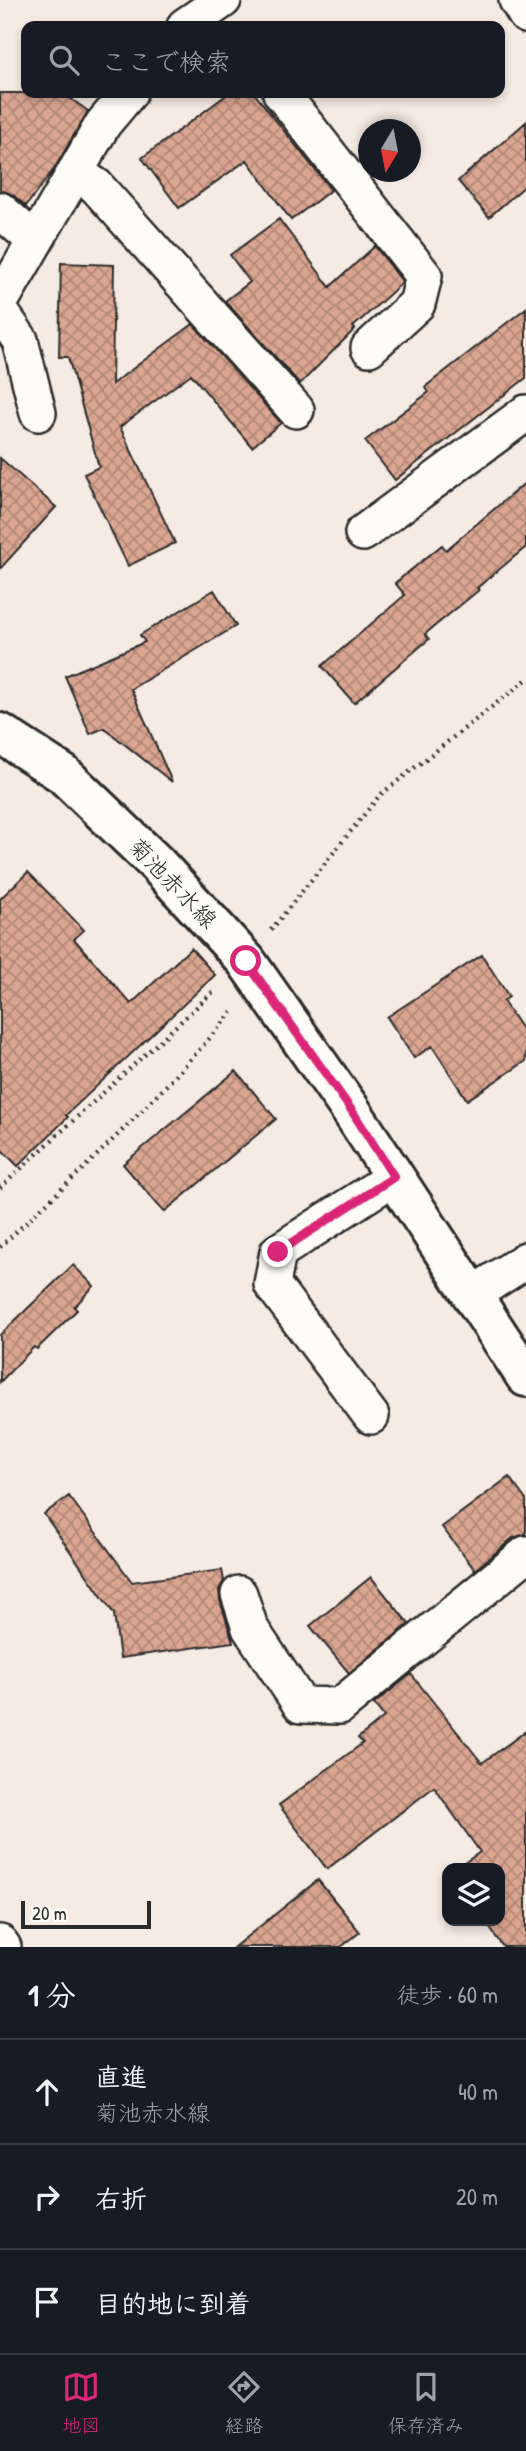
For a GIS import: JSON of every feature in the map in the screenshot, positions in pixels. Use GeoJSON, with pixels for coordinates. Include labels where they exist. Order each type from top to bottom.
{"type":"FeatureCollection","features":[{"type":"Feature","properties":{"kind":"main road","name":"菊池赤水線"},"geometry":{"type":"LineString","coordinates":[[0,733],[63,774],[156,863],[253,970],[352,1111],[526,1377]]}},
{"type":"Feature","properties":{"kind":"street"},"geometry":{"type":"LineString","coordinates":[[517,0],[526,15]]}},
{"type":"Feature","properties":{"kind":"street"},"geometry":{"type":"LineString","coordinates":[[197,21],[222,11]]}},
{"type":"Feature","properties":{"kind":"street"},"geometry":{"type":"LineString","coordinates":[[0,302],[103,124],[125,98]]}},
{"type":"Feature","properties":{"kind":"street"},"geometry":{"type":"LineString","coordinates":[[285,98],[425,276],[417,304],[369,348]]}},
{"type":"Feature","properties":{"kind":"street"},"geometry":{"type":"LineString","coordinates":[[75,172],[96,186],[296,410]]}},
{"type":"Feature","properties":{"kind":"street"},"geometry":{"type":"LineString","coordinates":[[0,210],[35,241]]}},
{"type":"Feature","properties":{"kind":"street"},"geometry":{"type":"LineString","coordinates":[[0,311],[20,340],[38,413]]}},
{"type":"Feature","properties":{"kind":"street"},"geometry":{"type":"LineString","coordinates":[[363,533],[526,414]]}},
{"type":"Feature","properties":{"kind":"street"},"geometry":{"type":"LineString","coordinates":[[371,1416],[272,1284],[278,1252],[394,1177]]}},
{"type":"Feature","properties":{"kind":"street"},"geometry":{"type":"LineString","coordinates":[[472,1295],[526,1259]]}},
{"type":"Feature","properties":{"kind":"street"},"geometry":{"type":"LineString","coordinates":[[239,1594],[250,1628],[301,1705],[340,1706],[526,1554]]}},
{"type":"Feature","properties":{"kind":"street"},"geometry":{"type":"LineString","coordinates":[[0,1943],[3,1947]]}},
{"type":"Feature","properties":{"kind":"path"},"geometry":{"type":"LineString","coordinates":[[0,1247],[85,1168],[187,1063],[380,795],[526,680]]}},
{"type":"Feature","properties":{"kind":"path"},"geometry":{"type":"LineString","coordinates":[[0,1188],[253,970]]}},
{"type":"Feature","properties":{"kind":"building"},"geometry":{"type":"Polygon","coordinates":[[[0,93],[21,93],[21,98],[70,98],[88,111],[54,169],[26,206],[13,195],[0,190],[0,93]]]}},
{"type":"Feature","properties":{"kind":"building"},"geometry":{"type":"Polygon","coordinates":[[[222,98],[258,98],[331,190],[291,220],[247,160],[179,208],[142,158],[222,98]]]}},
{"type":"Feature","properties":{"kind":"building"},"geometry":{"type":"Polygon","coordinates":[[[526,122],[526,185],[489,217],[458,181],[526,122]]]}},
{"type":"Feature","properties":{"kind":"building"},"geometry":{"type":"Polygon","coordinates":[[[279,219],[330,287],[375,246],[402,281],[353,327],[355,329],[300,384],[225,301],[250,282],[230,255],[279,219]]]}},
{"type":"Feature","properties":{"kind":"building"},"geometry":{"type":"Polygon","coordinates":[[[61,263],[114,265],[112,384],[193,324],[281,423],[252,447],[191,374],[120,427],[175,543],[128,566],[84,474],[99,467],[68,357],[59,357],[61,263]]]}},
{"type":"Feature","properties":{"kind":"building"},"geometry":{"type":"Polygon","coordinates":[[[526,308],[526,378],[395,480],[365,441],[429,392],[425,387],[526,308]]]}},
{"type":"Feature","properties":{"kind":"building"},"geometry":{"type":"Polygon","coordinates":[[[0,458],[56,507],[0,569],[0,458]]]}},
{"type":"Feature","properties":{"kind":"building"},"geometry":{"type":"Polygon","coordinates":[[[526,482],[526,547],[425,634],[429,639],[354,703],[322,666],[405,595],[395,583],[442,545],[446,550],[526,482]]]}},
{"type":"Feature","properties":{"kind":"building"},"geometry":{"type":"Polygon","coordinates":[[[214,590],[236,626],[131,689],[172,782],[104,728],[90,734],[65,676],[145,642],[140,635],[214,590]]]}},
{"type":"Feature","properties":{"kind":"building"},"geometry":{"type":"Polygon","coordinates":[[[28,872],[84,930],[74,939],[131,1004],[191,948],[215,975],[66,1115],[68,1117],[18,1166],[0,1148],[0,899],[28,872]]]}},
{"type":"Feature","properties":{"kind":"building"},"geometry":{"type":"Polygon","coordinates":[[[482,955],[509,997],[503,1001],[526,1035],[526,1061],[467,1100],[432,1046],[414,1058],[387,1017],[482,955]]]}},
{"type":"Feature","properties":{"kind":"building"},"geometry":{"type":"Polygon","coordinates":[[[236,1071],[276,1119],[164,1212],[123,1164],[236,1071]]]}},
{"type":"Feature","properties":{"kind":"building"},"geometry":{"type":"Polygon","coordinates":[[[73,1265],[94,1286],[74,1307],[77,1310],[37,1349],[34,1347],[0,1382],[0,1335],[73,1265]]]}},
{"type":"Feature","properties":{"kind":"building"},"geometry":{"type":"Polygon","coordinates":[[[509,1477],[526,1500],[526,1534],[513,1538],[475,1570],[442,1527],[509,1477]]]}},
{"type":"Feature","properties":{"kind":"building"},"geometry":{"type":"Polygon","coordinates":[[[69,1496],[132,1582],[222,1570],[224,1581],[219,1590],[220,1600],[233,1642],[120,1658],[114,1614],[44,1514],[69,1496]]]}},
{"type":"Feature","properties":{"kind":"building"},"geometry":{"type":"Polygon","coordinates":[[[371,1577],[409,1624],[349,1673],[310,1626],[371,1577]]]}},
{"type":"Feature","properties":{"kind":"building"},"geometry":{"type":"Polygon","coordinates":[[[411,1674],[482,1763],[526,1731],[526,1947],[503,1947],[488,1926],[505,1926],[505,1863],[464,1863],[480,1852],[434,1787],[327,1869],[279,1805],[363,1743],[358,1738],[384,1717],[374,1704],[411,1674]]]}},
{"type":"Feature","properties":{"kind":"building"},"geometry":{"type":"Polygon","coordinates":[[[318,1880],[360,1932],[341,1947],[234,1947],[318,1880]]]}},
{"type":"Feature","properties":{"kind":"route"},"geometry":{"type":"LineString","coordinates":[[246,961],[352,1111],[394,1177],[278,1252]]}}]}
